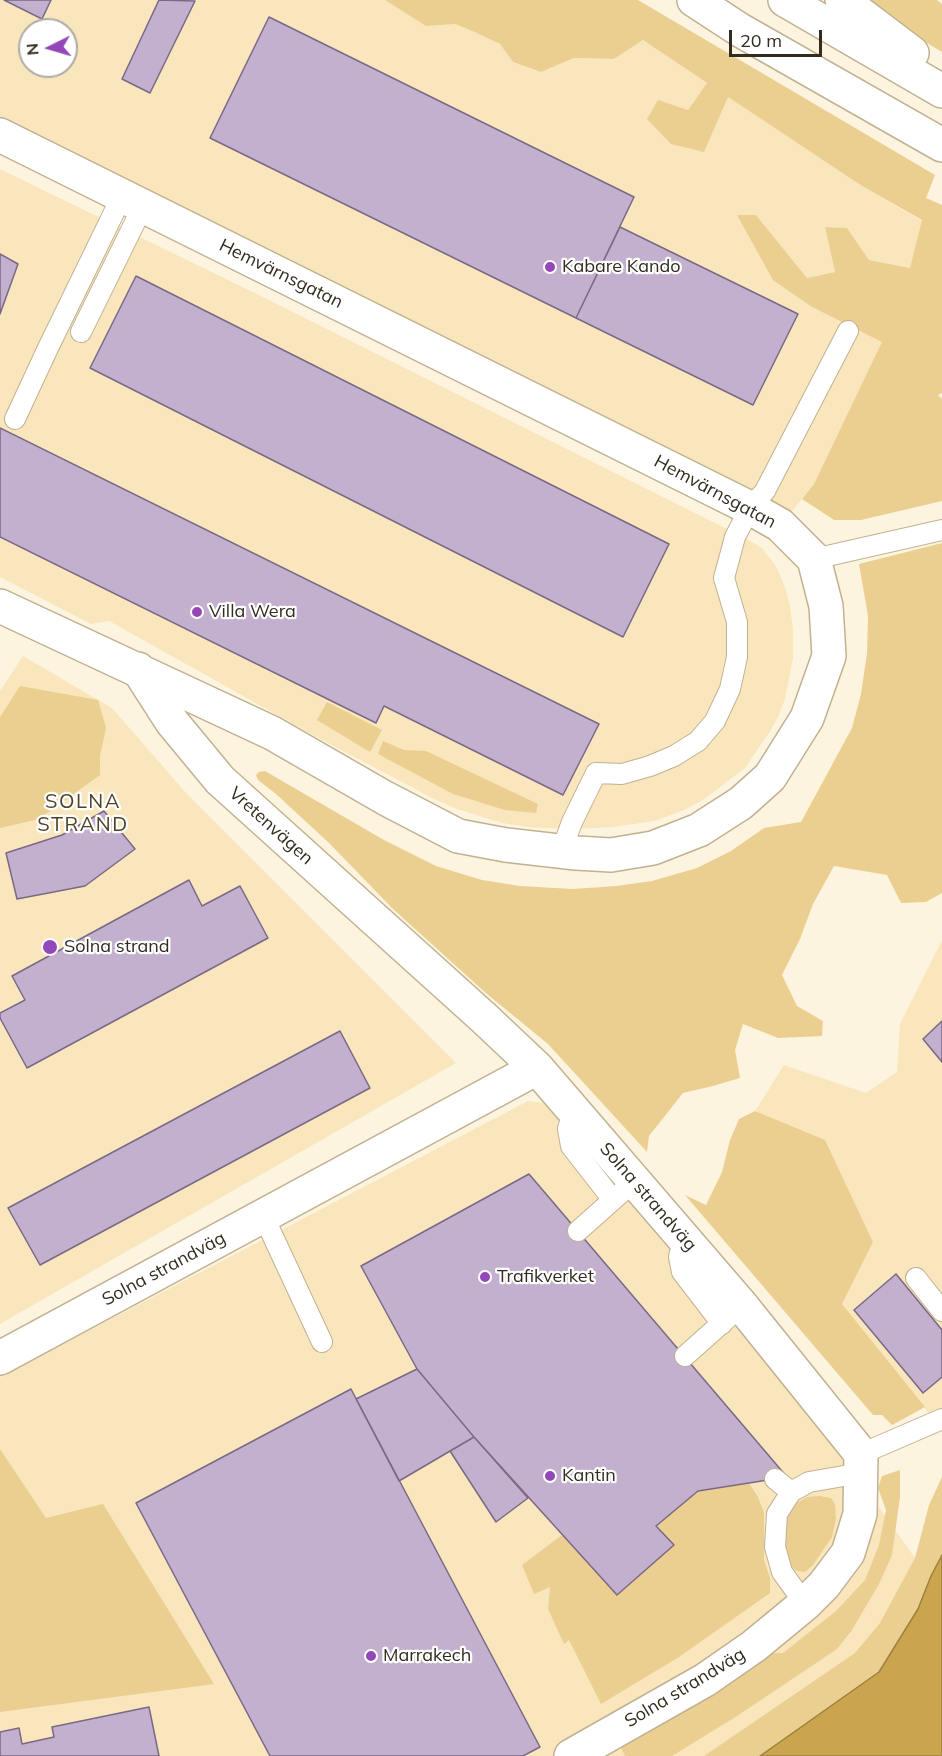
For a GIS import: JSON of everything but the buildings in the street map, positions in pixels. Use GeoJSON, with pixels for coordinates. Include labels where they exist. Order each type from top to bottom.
{"type":"FeatureCollection","features":[{"type":"Feature","properties":{"kind":"street"},"geometry":{"type":"LineString","coordinates":[[694,0],[740,30],[942,146]]}},
{"type":"Feature","properties":{"kind":"street"},"geometry":{"type":"LineString","coordinates":[[785,0],[942,91]]}},
{"type":"Feature","properties":{"kind":"street"},"geometry":{"type":"LineString","coordinates":[[842,0],[942,76]]}},
{"type":"Feature","properties":{"kind":"street","name":"Hemvärnsgatan"},"geometry":{"type":"LineString","coordinates":[[0,135],[750,508],[780,525],[814,559]]}},
{"type":"Feature","properties":{"kind":"street"},"geometry":{"type":"LineString","coordinates":[[4,616],[138,669],[272,733],[385,798],[458,836],[561,852],[611,855],[653,848],[699,830],[741,803],[770,777],[807,718],[829,656],[826,606],[814,559]]}},
{"type":"Feature","properties":{"kind":"street","name":"Vretenvägen"},"geometry":{"type":"LineString","coordinates":[[138,669],[172,722],[220,780],[537,1068]]}},
{"type":"Feature","properties":{"kind":"street","name":"Solna strandväg"},"geometry":{"type":"LineString","coordinates":[[0,1358],[537,1068],[573,1110],[624,1190],[684,1237],[732,1315],[861,1463],[860,1514],[848,1553],[824,1585],[754,1646],[705,1680],[571,1756]]}},
{"type":"Feature","properties":{"kind":"lane"},"geometry":{"type":"LineString","coordinates":[[81,332],[133,201]]}},
{"type":"Feature","properties":{"kind":"lane"},"geometry":{"type":"LineString","coordinates":[[15,418],[52,338],[133,201]]}},
{"type":"Feature","properties":{"kind":"lane"},"geometry":{"type":"LineString","coordinates":[[561,852],[572,822],[596,773],[622,774],[675,756],[698,741],[715,721],[730,689],[737,657],[737,622],[724,578],[735,537],[750,508],[765,491],[848,331]]}},
{"type":"Feature","properties":{"kind":"lane"},"geometry":{"type":"LineString","coordinates":[[814,559],[942,530]]}},
{"type":"Feature","properties":{"kind":"lane"},"geometry":{"type":"LineString","coordinates":[[578,1231],[624,1190]]}},
{"type":"Feature","properties":{"kind":"lane"},"geometry":{"type":"LineString","coordinates":[[263,1215],[322,1342]]}},
{"type":"Feature","properties":{"kind":"lane"},"geometry":{"type":"LineString","coordinates":[[916,1278],[942,1311]]}},
{"type":"Feature","properties":{"kind":"lane"},"geometry":{"type":"LineString","coordinates":[[685,1356],[732,1315]]}},
{"type":"Feature","properties":{"kind":"lane"},"geometry":{"type":"LineString","coordinates":[[804,1604],[782,1572],[775,1547],[777,1514],[790,1492],[809,1482],[861,1463],[942,1419]]}},
{"type":"Feature","properties":{"kind":"lane"},"geometry":{"type":"LineString","coordinates":[[775,1479],[790,1492]]}},
{"type":"Feature","properties":{"kind":"shaded area"},"geometry":{"type":"Polygon","coordinates":[[[0,0],[385,0],[426,25],[455,24],[472,31],[500,44],[513,62],[541,72],[574,58],[614,59],[643,40],[707,83],[688,110],[658,101],[648,119],[704,151],[727,96],[862,186],[922,221],[911,268],[869,260],[847,228],[825,227],[835,272],[807,278],[756,215],[812,307],[883,342],[814,484],[789,515],[0,117],[0,0]]]}},
{"type":"Feature","properties":{"kind":"shaded area"},"geometry":{"type":"Polygon","coordinates":[[[385,0],[638,0],[935,175],[926,198],[942,205],[942,393],[938,395],[942,399],[942,501],[861,520],[834,520],[802,499],[814,484],[882,342],[812,307],[773,280],[737,215],[756,215],[807,278],[835,272],[825,227],[847,228],[869,260],[910,268],[922,220],[862,186],[728,97],[704,152],[671,144],[647,119],[658,100],[688,110],[707,83],[643,40],[614,59],[574,58],[541,72],[513,62],[500,44],[472,31],[455,24],[426,26],[385,0]]]}},
{"type":"Feature","properties":{"kind":"shaded area"},"geometry":{"type":"Polygon","coordinates":[[[867,0],[937,0],[942,4],[942,52],[897,25],[867,0]]]}},
{"type":"Feature","properties":{"kind":"shaded area"},"geometry":{"type":"Polygon","coordinates":[[[0,169],[261,296],[762,548],[776,566],[785,587],[793,629],[793,658],[785,699],[779,715],[745,768],[703,800],[655,821],[576,829],[535,828],[502,823],[457,809],[432,798],[313,735],[109,621],[91,624],[0,577],[0,169]]]}},
{"type":"Feature","properties":{"kind":"shaded area"},"geometry":{"type":"Polygon","coordinates":[[[942,543],[942,893],[926,902],[901,903],[887,875],[834,866],[813,904],[800,939],[782,975],[797,1006],[823,1021],[822,1036],[778,1038],[743,1024],[735,1050],[740,1078],[683,1093],[649,1136],[647,1152],[548,1044],[487,994],[393,909],[329,843],[258,780],[256,775],[265,771],[384,840],[436,866],[482,880],[520,886],[573,889],[652,881],[697,868],[731,851],[764,828],[801,822],[852,728],[861,694],[867,653],[868,616],[859,564],[942,543]]]}},
{"type":"Feature","properties":{"kind":"shaded area"},"geometry":{"type":"Polygon","coordinates":[[[23,656],[112,708],[188,795],[456,1063],[0,1324],[0,691],[23,656]]]}},
{"type":"Feature","properties":{"kind":"shaded area"},"geometry":{"type":"Polygon","coordinates":[[[20,686],[98,700],[106,728],[100,756],[100,775],[39,819],[0,828],[0,717],[20,686]]]}},
{"type":"Feature","properties":{"kind":"shaded area"},"geometry":{"type":"Polygon","coordinates":[[[327,702],[382,730],[370,752],[317,720],[327,702]]]}},
{"type":"Feature","properties":{"kind":"shaded area"},"geometry":{"type":"Polygon","coordinates":[[[383,741],[404,750],[426,751],[538,804],[536,813],[505,810],[453,794],[378,754],[383,741]]]}},
{"type":"Feature","properties":{"kind":"shaded area"},"geometry":{"type":"Polygon","coordinates":[[[942,940],[942,1430],[842,1304],[873,1242],[825,1141],[755,1111],[784,1065],[866,1093],[897,1072],[900,1024],[942,940]]]}},
{"type":"Feature","properties":{"kind":"shaded area"},"geometry":{"type":"Polygon","coordinates":[[[528,1101],[544,1103],[829,1437],[915,1558],[931,1576],[760,1756],[0,1756],[0,1377],[528,1101]]]}},
{"type":"Feature","properties":{"kind":"shaded area"},"geometry":{"type":"Polygon","coordinates":[[[755,1111],[825,1140],[873,1242],[842,1304],[925,1407],[892,1425],[882,1415],[873,1415],[685,1195],[706,1205],[722,1172],[730,1140],[739,1119],[755,1111]]]}},
{"type":"Feature","properties":{"kind":"shaded area"},"geometry":{"type":"Polygon","coordinates":[[[0,1449],[46,1518],[103,1504],[214,1684],[0,1712],[0,1449]]]}},
{"type":"Feature","properties":{"kind":"shaded area"},"geometry":{"type":"Polygon","coordinates":[[[900,1470],[900,1497],[892,1555],[879,1584],[852,1630],[837,1649],[737,1716],[672,1756],[625,1756],[621,1748],[765,1653],[783,1653],[836,1611],[865,1580],[879,1545],[886,1510],[878,1488],[882,1476],[900,1470]]]}},
{"type":"Feature","properties":{"kind":"shaded area"},"geometry":{"type":"Polygon","coordinates":[[[942,1477],[942,1555],[918,1609],[879,1672],[760,1756],[704,1756],[855,1653],[880,1623],[915,1558],[929,1505],[942,1477]]]}},
{"type":"Feature","properties":{"kind":"shaded area"},"geometry":{"type":"Polygon","coordinates":[[[749,1483],[764,1513],[764,1560],[770,1578],[770,1593],[679,1657],[601,1704],[569,1640],[564,1644],[548,1609],[550,1587],[534,1594],[522,1565],[562,1535],[617,1595],[674,1545],[656,1526],[698,1491],[749,1483]]]}},
{"type":"Feature","properties":{"kind":"shaded area"},"geometry":{"type":"Polygon","coordinates":[[[807,1497],[831,1498],[835,1504],[836,1519],[832,1537],[813,1565],[805,1572],[797,1571],[786,1559],[786,1516],[795,1504],[807,1497]]]}},
{"type":"Feature","properties":{"kind":"shaded area"},"geometry":{"type":"Polygon","coordinates":[[[942,1555],[942,1756],[760,1756],[879,1672],[918,1609],[942,1555]]]}},
{"type":"Feature","properties":{"kind":"place","name":"Kabare Kando"},"geometry":{"type":"Point","coordinates":[550,267]}},
{"type":"Feature","properties":{"kind":"place","name":"Villa Wera"},"geometry":{"type":"Point","coordinates":[197,612]}},
{"type":"Feature","properties":{"kind":"place","name":"Solna strand"},"geometry":{"type":"Point","coordinates":[50,947]}},
{"type":"Feature","properties":{"kind":"place","name":"Trafikverket"},"geometry":{"type":"Point","coordinates":[485,1277]}},
{"type":"Feature","properties":{"kind":"place","name":"Kantin"},"geometry":{"type":"Point","coordinates":[550,1476]}},
{"type":"Feature","properties":{"kind":"place","name":"Marrakech"},"geometry":{"type":"Point","coordinates":[371,1656]}},
{"type":"Feature","properties":{"kind":"district","name":"SOLNA STRAND"},"geometry":{"type":"Point","coordinates":[83,814]}}]}
